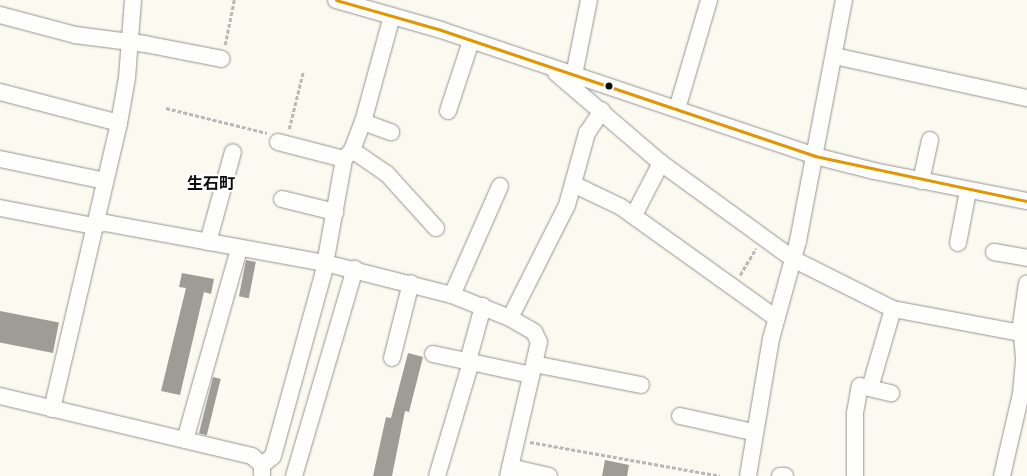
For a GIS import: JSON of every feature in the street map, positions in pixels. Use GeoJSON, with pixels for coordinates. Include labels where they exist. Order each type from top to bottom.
{"type":"FeatureCollection","features":[{"type":"Feature","properties":{"kind":"street"},"geometry":{"type":"LineString","coordinates":[[52,409],[106,181],[127,78],[128,42],[133,0]]}},
{"type":"Feature","properties":{"kind":"street"},"geometry":{"type":"LineString","coordinates":[[336,0],[366,4],[392,16],[677,109],[815,156],[968,191],[1027,201]]}},
{"type":"Feature","properties":{"kind":"street"},"geometry":{"type":"LineString","coordinates":[[574,75],[589,0]]}},
{"type":"Feature","properties":{"kind":"street"},"geometry":{"type":"LineString","coordinates":[[677,109],[709,0]]}},
{"type":"Feature","properties":{"kind":"street"},"geometry":{"type":"LineString","coordinates":[[748,476],[753,432],[776,318],[794,259],[844,0]]}},
{"type":"Feature","properties":{"kind":"street"},"geometry":{"type":"LineString","coordinates":[[0,15],[75,35],[128,42],[222,59]]}},
{"type":"Feature","properties":{"kind":"street"},"geometry":{"type":"LineString","coordinates":[[0,396],[252,456],[262,471],[272,456],[325,263],[348,155],[363,122],[392,16]]}},
{"type":"Feature","properties":{"kind":"street"},"geometry":{"type":"LineString","coordinates":[[448,111],[471,41]]}},
{"type":"Feature","properties":{"kind":"street"},"geometry":{"type":"LineString","coordinates":[[834,56],[1027,98]]}},
{"type":"Feature","properties":{"kind":"street"},"geometry":{"type":"LineString","coordinates":[[550,68],[661,163],[794,259],[893,309],[1024,334]]}},
{"type":"Feature","properties":{"kind":"street"},"geometry":{"type":"LineString","coordinates":[[0,92],[118,123]]}},
{"type":"Feature","properties":{"kind":"street"},"geometry":{"type":"LineString","coordinates":[[510,318],[562,216],[573,184],[587,133],[602,111]]}},
{"type":"Feature","properties":{"kind":"street"},"geometry":{"type":"LineString","coordinates":[[363,122],[391,132]]}},
{"type":"Feature","properties":{"kind":"street"},"geometry":{"type":"LineString","coordinates":[[921,181],[930,140]]}},
{"type":"Feature","properties":{"kind":"street"},"geometry":{"type":"LineString","coordinates":[[282,143],[348,155],[387,174],[436,228]]}},
{"type":"Feature","properties":{"kind":"street"},"geometry":{"type":"LineString","coordinates":[[208,242],[233,152]]}},
{"type":"Feature","properties":{"kind":"street"},"geometry":{"type":"LineString","coordinates":[[0,159],[106,181]]}},
{"type":"Feature","properties":{"kind":"street"},"geometry":{"type":"LineString","coordinates":[[634,215],[661,163]]}},
{"type":"Feature","properties":{"kind":"street"},"geometry":{"type":"LineString","coordinates":[[573,184],[634,215],[776,318]]}},
{"type":"Feature","properties":{"kind":"street"},"geometry":{"type":"LineString","coordinates":[[452,295],[500,186]]}},
{"type":"Feature","properties":{"kind":"street"},"geometry":{"type":"LineString","coordinates":[[958,243],[968,191]]}},
{"type":"Feature","properties":{"kind":"street"},"geometry":{"type":"LineString","coordinates":[[282,199],[335,212]]}},
{"type":"Feature","properties":{"kind":"street"},"geometry":{"type":"LineString","coordinates":[[0,208],[88,226],[96,224],[208,242],[239,249],[355,269],[452,295],[483,306],[510,318],[538,336],[509,471],[548,476]]}},
{"type":"Feature","properties":{"kind":"street"},"geometry":{"type":"LineString","coordinates":[[185,440],[239,249]]}},
{"type":"Feature","properties":{"kind":"street"},"geometry":{"type":"LineString","coordinates":[[994,252],[1027,258]]}},
{"type":"Feature","properties":{"kind":"street"},"geometry":{"type":"LineString","coordinates":[[294,476],[355,269]]}},
{"type":"Feature","properties":{"kind":"street"},"geometry":{"type":"LineString","coordinates":[[392,358],[411,283]]}},
{"type":"Feature","properties":{"kind":"street"},"geometry":{"type":"LineString","coordinates":[[1002,476],[1021,428],[1024,394],[1024,334],[1027,283]]}},
{"type":"Feature","properties":{"kind":"street"},"geometry":{"type":"LineString","coordinates":[[437,476],[470,362],[483,306]]}},
{"type":"Feature","properties":{"kind":"street"},"geometry":{"type":"LineString","coordinates":[[870,388],[893,309]]}},
{"type":"Feature","properties":{"kind":"street"},"geometry":{"type":"LineString","coordinates":[[433,354],[470,362],[532,369],[641,385]]}},
{"type":"Feature","properties":{"kind":"street"},"geometry":{"type":"LineString","coordinates":[[855,476],[855,413],[860,386],[890,393]]}},
{"type":"Feature","properties":{"kind":"street"},"geometry":{"type":"LineString","coordinates":[[680,416],[753,432]]}},
{"type":"Feature","properties":{"kind":"street"},"geometry":{"type":"LineString","coordinates":[[780,476],[785,476]]}},
{"type":"Feature","properties":{"kind":"path"},"geometry":{"type":"LineString","coordinates":[[222,59],[234,0]]}},
{"type":"Feature","properties":{"kind":"path"},"geometry":{"type":"LineString","coordinates":[[282,143],[303,72]]}},
{"type":"Feature","properties":{"kind":"path"},"geometry":{"type":"LineString","coordinates":[[166,108],[278,135],[282,143]]}},
{"type":"Feature","properties":{"kind":"path"},"geometry":{"type":"LineString","coordinates":[[733,288],[763,237]]}},
{"type":"Feature","properties":{"kind":"path"},"geometry":{"type":"LineString","coordinates":[[516,440],[720,476]]}},
{"type":"Feature","properties":{"kind":"building"},"geometry":{"type":"Polygon","coordinates":[[[246,260],[256,262],[249,298],[239,296],[246,260]]]}},
{"type":"Feature","properties":{"kind":"building"},"geometry":{"type":"Polygon","coordinates":[[[182,273],[214,279],[211,294],[204,292],[180,395],[161,391],[186,288],[179,287],[182,273]]]}},
{"type":"Feature","properties":{"kind":"building"},"geometry":{"type":"Polygon","coordinates":[[[0,311],[59,322],[53,353],[0,343],[0,311]]]}},
{"type":"Feature","properties":{"kind":"building"},"geometry":{"type":"Polygon","coordinates":[[[408,353],[423,357],[409,412],[405,411],[392,476],[373,476],[386,417],[391,418],[408,353]]]}},
{"type":"Feature","properties":{"kind":"building"},"geometry":{"type":"Polygon","coordinates":[[[213,377],[221,379],[207,435],[199,433],[213,377]]]}},
{"type":"Feature","properties":{"kind":"building"},"geometry":{"type":"Polygon","coordinates":[[[605,460],[629,465],[627,476],[602,476],[605,460]]]}},
{"type":"Feature","properties":{"kind":"transit line"},"geometry":{"type":"LineString","coordinates":[[336,0],[441,30],[815,156],[1027,201]]}},
{"type":"Feature","properties":{"kind":"district","name":"生石町"},"geometry":{"type":"Point","coordinates":[211,182]}}]}
